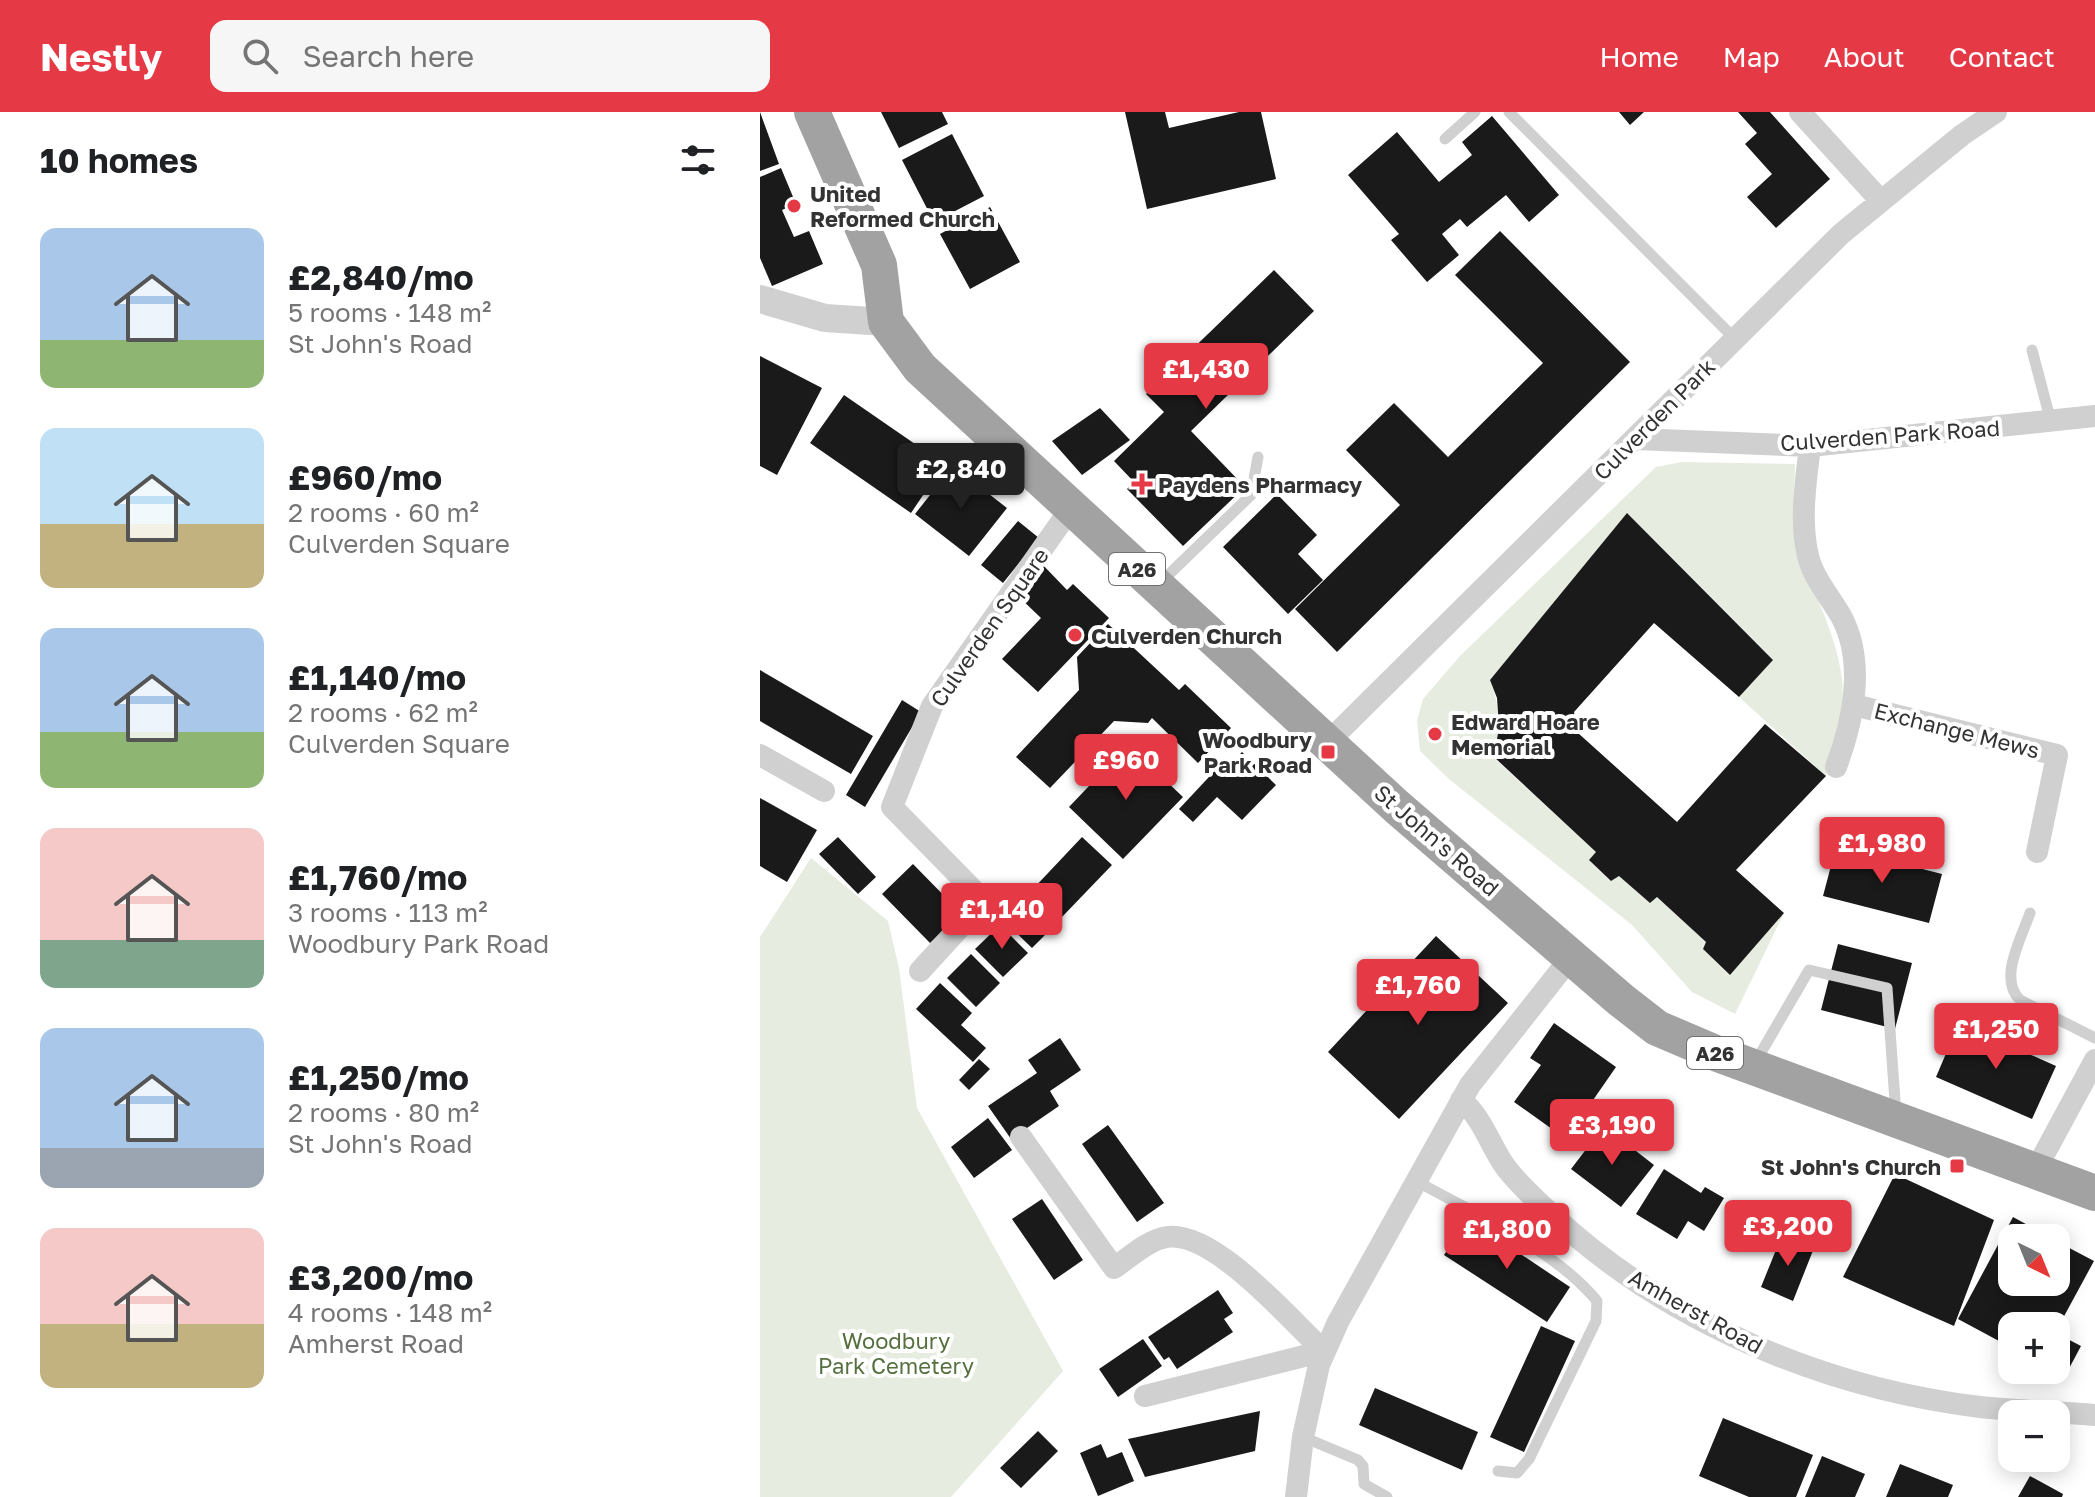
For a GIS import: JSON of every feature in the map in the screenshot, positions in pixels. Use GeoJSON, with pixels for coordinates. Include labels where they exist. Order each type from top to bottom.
{"type":"FeatureCollection","features":[{"type":"Feature","properties":{"kind":"highway","name":"A26"},"geometry":{"type":"LineString","coordinates":[[812,112],[879,265],[886,322]]}},
{"type":"Feature","properties":{"kind":"highway","name":"St John's Road"},"geometry":{"type":"LineString","coordinates":[[886,322],[920,368],[1327,743],[1657,1028],[1753,1067],[2095,1193]]}},
{"type":"Feature","properties":{"kind":"street"},"geometry":{"type":"LineString","coordinates":[[1800,112],[1881,201]]}},
{"type":"Feature","properties":{"kind":"street","name":"Culverden Park"},"geometry":{"type":"LineString","coordinates":[[1327,743],[1841,234],[1996,112]]}},
{"type":"Feature","properties":{"kind":"street"},"geometry":{"type":"LineString","coordinates":[[760,299],[825,318],[886,322]]}},
{"type":"Feature","properties":{"kind":"street","name":"Culverden Park Road"},"geometry":{"type":"LineString","coordinates":[[1636,439],[1810,446],[2095,416]]}},
{"type":"Feature","properties":{"kind":"street","name":"Exchange Mews"},"geometry":{"type":"LineString","coordinates":[[1810,446],[1803,501],[1807,551],[1818,580],[1844,622],[1851,647],[1854,705],[1836,767]]}},
{"type":"Feature","properties":{"kind":"street","name":"Culverden Square"},"geometry":{"type":"LineString","coordinates":[[920,971],[984,901],[892,807],[932,706],[1071,508]]}},
{"type":"Feature","properties":{"kind":"street","name":"Exchange Mews"},"geometry":{"type":"LineString","coordinates":[[1854,705],[2057,755],[2037,852]]}},
{"type":"Feature","properties":{"kind":"street"},"geometry":{"type":"LineString","coordinates":[[760,755],[824,791]]}},
{"type":"Feature","properties":{"kind":"street"},"geometry":{"type":"LineString","coordinates":[[1296,1497],[1303,1437],[1324,1351],[1461,1100],[1499,1046],[1572,956]]}},
{"type":"Feature","properties":{"kind":"street"},"geometry":{"type":"LineString","coordinates":[[2035,1171],[2095,1060]]}},
{"type":"Feature","properties":{"kind":"street","name":"Amherst Road"},"geometry":{"type":"LineString","coordinates":[[1461,1100],[1474,1111],[1511,1174],[1575,1236],[1641,1283],[1742,1340],[1812,1369],[1906,1394],[1979,1407],[2095,1415]]}},
{"type":"Feature","properties":{"kind":"street"},"geometry":{"type":"LineString","coordinates":[[1021,1137],[1114,1268],[1160,1238],[1177,1236],[1194,1240],[1231,1265],[1324,1351]]}},
{"type":"Feature","properties":{"kind":"street"},"geometry":{"type":"LineString","coordinates":[[1145,1396],[1324,1351]]}},
{"type":"Feature","properties":{"kind":"lane"},"geometry":{"type":"LineString","coordinates":[[1445,139],[1475,112]]}},
{"type":"Feature","properties":{"kind":"lane"},"geometry":{"type":"LineString","coordinates":[[1509,112],[1734,338]]}},
{"type":"Feature","properties":{"kind":"lane"},"geometry":{"type":"LineString","coordinates":[[2032,350],[2051,422]]}},
{"type":"Feature","properties":{"kind":"lane"},"geometry":{"type":"LineString","coordinates":[[1157,587],[1251,495],[1258,457]]}},
{"type":"Feature","properties":{"kind":"lane"},"geometry":{"type":"LineString","coordinates":[[2030,913],[2009,978],[2011,992],[2020,1000],[2095,1038]]}},
{"type":"Feature","properties":{"kind":"lane"},"geometry":{"type":"LineString","coordinates":[[1753,1067],[1809,970],[1887,988],[1896,1120]]}},
{"type":"Feature","properties":{"kind":"lane"},"geometry":{"type":"LineString","coordinates":[[1418,1182],[1519,1240],[1583,1285],[1597,1301],[1596,1321],[1529,1459],[1517,1473],[1498,1471]]}},
{"type":"Feature","properties":{"kind":"lane"},"geometry":{"type":"LineString","coordinates":[[1303,1437],[1358,1460],[1363,1466],[1364,1484],[1387,1497]]}},
{"type":"Feature","properties":{"kind":"green space"},"geometry":{"type":"Polygon","coordinates":[[[1682,462],[1795,464],[1795,532],[1834,642],[1842,679],[1841,716],[1826,776],[1739,697],[1773,659],[1627,513],[1490,680],[1498,719],[1494,758],[1596,852],[1590,861],[1610,881],[1619,876],[1650,903],[1657,897],[1706,942],[1703,949],[1729,975],[1784,913],[1735,1014],[1692,992],[1632,925],[1449,779],[1420,751],[1417,721],[1423,699],[1460,656],[1656,467],[1682,462]]]}},
{"type":"Feature","properties":{"kind":"green space","name":"Woodbury Park Cemetery"},"geometry":{"type":"Polygon","coordinates":[[[811,858],[888,921],[899,968],[917,1108],[1063,1371],[951,1497],[760,1497],[760,937],[811,858]]]}},
{"type":"Feature","properties":{"kind":"building"},"geometry":{"type":"Polygon","coordinates":[[[760,112],[779,164],[760,171],[760,112]]]}},
{"type":"Feature","properties":{"kind":"building"},"geometry":{"type":"Polygon","coordinates":[[[881,112],[942,112],[948,124],[899,148],[881,112]]]}},
{"type":"Feature","properties":{"kind":"building"},"geometry":{"type":"Polygon","coordinates":[[[1125,112],[1165,112],[1169,128],[1239,112],[1261,112],[1276,179],[1147,209],[1125,112]]]}},
{"type":"Feature","properties":{"kind":"building"},"geometry":{"type":"Polygon","coordinates":[[[1619,112],[1644,112],[1630,125],[1619,112]]]}},
{"type":"Feature","properties":{"kind":"building"},"geometry":{"type":"Polygon","coordinates":[[[1738,112],[1770,112],[1830,179],[1776,228],[1747,197],[1772,174],[1745,144],[1757,133],[1738,112]]]}},
{"type":"Feature","properties":{"kind":"building"},"geometry":{"type":"Polygon","coordinates":[[[1492,116],[1559,195],[1529,222],[1506,195],[1467,227],[1460,219],[1442,234],[1459,255],[1427,282],[1391,240],[1399,234],[1348,175],[1397,132],[1439,182],[1472,155],[1462,142],[1492,116]]]}},
{"type":"Feature","properties":{"kind":"building"},"geometry":{"type":"Polygon","coordinates":[[[952,134],[984,196],[934,222],[902,160],[952,134]]]}},
{"type":"Feature","properties":{"kind":"building"},"geometry":{"type":"Polygon","coordinates":[[[781,168],[796,204],[782,210],[794,237],[809,231],[823,264],[772,286],[760,258],[760,177],[781,168]]]}},
{"type":"Feature","properties":{"kind":"building"},"geometry":{"type":"Polygon","coordinates":[[[990,207],[1020,262],[970,289],[940,234],[990,207]]]}},
{"type":"Feature","properties":{"kind":"building"},"geometry":{"type":"Polygon","coordinates":[[[1500,231],[1630,362],[1337,652],[1295,609],[1400,505],[1346,450],[1394,403],[1448,457],[1543,363],[1455,275],[1500,231]]]}},
{"type":"Feature","properties":{"kind":"building"},"geometry":{"type":"Polygon","coordinates":[[[1274,270],[1314,311],[1191,431],[1245,487],[1183,546],[1127,489],[1134,482],[1114,461],[1164,412],[1146,394],[1274,270]]]}},
{"type":"Feature","properties":{"kind":"building"},"geometry":{"type":"Polygon","coordinates":[[[760,356],[822,388],[777,475],[760,466],[760,356]]]}},
{"type":"Feature","properties":{"kind":"building"},"geometry":{"type":"Polygon","coordinates":[[[844,395],[944,464],[911,513],[810,443],[844,395]]]}},
{"type":"Feature","properties":{"kind":"building"},"geometry":{"type":"Polygon","coordinates":[[[1100,408],[1130,440],[1082,475],[1052,441],[1100,408]]]}},
{"type":"Feature","properties":{"kind":"building"},"geometry":{"type":"Polygon","coordinates":[[[953,466],[1007,508],[969,556],[915,514],[953,466]]]}},
{"type":"Feature","properties":{"kind":"building"},"geometry":{"type":"Polygon","coordinates":[[[1277,494],[1317,535],[1298,554],[1323,580],[1288,614],[1223,547],[1277,494]]]}},
{"type":"Feature","properties":{"kind":"building"},"geometry":{"type":"Polygon","coordinates":[[[1627,513],[1773,660],[1739,697],[1654,623],[1574,712],[1578,733],[1677,822],[1765,724],[1826,776],[1736,870],[1784,913],[1730,975],[1703,949],[1706,942],[1657,897],[1650,903],[1619,876],[1611,881],[1589,860],[1596,852],[1494,757],[1499,727],[1497,698],[1490,680],[1627,513]]]}},
{"type":"Feature","properties":{"kind":"building"},"geometry":{"type":"Polygon","coordinates":[[[1018,521],[1039,538],[1003,583],[981,565],[1018,521]]]}},
{"type":"Feature","properties":{"kind":"building"},"geometry":{"type":"Polygon","coordinates":[[[1041,563],[1067,590],[1073,584],[1109,618],[1038,692],[1002,659],[1041,618],[1018,596],[1041,563]]]}},
{"type":"Feature","properties":{"kind":"building"},"geometry":{"type":"Polygon","coordinates":[[[1108,624],[1179,690],[1185,684],[1231,728],[1198,763],[1152,718],[1148,723],[1114,721],[1050,788],[1016,757],[1079,690],[1077,657],[1108,624]]]}},
{"type":"Feature","properties":{"kind":"building"},"geometry":{"type":"Polygon","coordinates":[[[760,670],[873,736],[851,774],[760,721],[760,670]]]}},
{"type":"Feature","properties":{"kind":"building"},"geometry":{"type":"Polygon","coordinates":[[[902,700],[921,712],[865,807],[846,795],[902,700]]]}},
{"type":"Feature","properties":{"kind":"building"},"geometry":{"type":"Polygon","coordinates":[[[1128,745],[1183,797],[1123,859],[1069,807],[1128,745]]]}},
{"type":"Feature","properties":{"kind":"building"},"geometry":{"type":"Polygon","coordinates":[[[1242,752],[1276,785],[1242,820],[1217,797],[1193,822],[1179,809],[1223,762],[1228,766],[1242,752]]]}},
{"type":"Feature","properties":{"kind":"building"},"geometry":{"type":"Polygon","coordinates":[[[760,798],[817,830],[787,882],[760,866],[760,798]]]}},
{"type":"Feature","properties":{"kind":"building"},"geometry":{"type":"Polygon","coordinates":[[[838,837],[876,877],[858,894],[819,854],[838,837]]]}},
{"type":"Feature","properties":{"kind":"building"},"geometry":{"type":"Polygon","coordinates":[[[1082,837],[1112,865],[1061,918],[1032,890],[1082,837]]]}},
{"type":"Feature","properties":{"kind":"building"},"geometry":{"type":"Polygon","coordinates":[[[1836,847],[1942,874],[1929,923],[1823,896],[1836,847]]]}},
{"type":"Feature","properties":{"kind":"building"},"geometry":{"type":"Polygon","coordinates":[[[913,864],[961,913],[930,943],[882,894],[913,864]]]}},
{"type":"Feature","properties":{"kind":"building"},"geometry":{"type":"Polygon","coordinates":[[[1027,895],[1056,924],[1032,948],[1003,920],[1027,895]]]}},
{"type":"Feature","properties":{"kind":"building"},"geometry":{"type":"Polygon","coordinates":[[[1000,925],[1028,953],[1003,977],[975,949],[1000,925]]]}},
{"type":"Feature","properties":{"kind":"building"},"geometry":{"type":"Polygon","coordinates":[[[1436,936],[1508,1003],[1399,1119],[1328,1052],[1436,936]]]}},
{"type":"Feature","properties":{"kind":"building"},"geometry":{"type":"Polygon","coordinates":[[[1838,944],[1912,963],[1895,1029],[1821,1010],[1838,944]]]}},
{"type":"Feature","properties":{"kind":"building"},"geometry":{"type":"Polygon","coordinates":[[[971,954],[1000,983],[976,1007],[947,978],[971,954]]]}},
{"type":"Feature","properties":{"kind":"building"},"geometry":{"type":"Polygon","coordinates":[[[940,983],[972,1013],[961,1025],[986,1048],[973,1062],[916,1009],[940,983]]]}},
{"type":"Feature","properties":{"kind":"building"},"geometry":{"type":"Polygon","coordinates":[[[1554,1023],[1616,1067],[1566,1139],[1514,1102],[1541,1065],[1530,1058],[1554,1023]]]}},
{"type":"Feature","properties":{"kind":"building"},"geometry":{"type":"Polygon","coordinates":[[[1959,1023],[2056,1066],[2032,1119],[1936,1077],[1959,1023]]]}},
{"type":"Feature","properties":{"kind":"building"},"geometry":{"type":"Polygon","coordinates":[[[1060,1038],[1081,1070],[1050,1091],[1059,1106],[1011,1139],[988,1106],[1037,1073],[1028,1060],[1060,1038]]]}},
{"type":"Feature","properties":{"kind":"building"},"geometry":{"type":"Polygon","coordinates":[[[979,1059],[990,1069],[969,1090],[959,1080],[979,1059]]]}},
{"type":"Feature","properties":{"kind":"building"},"geometry":{"type":"Polygon","coordinates":[[[988,1118],[1012,1150],[974,1178],[951,1147],[988,1118]]]}},
{"type":"Feature","properties":{"kind":"building"},"geometry":{"type":"Polygon","coordinates":[[[1108,1125],[1164,1203],[1137,1222],[1082,1144],[1108,1125]]]}},
{"type":"Feature","properties":{"kind":"building"},"geometry":{"type":"Polygon","coordinates":[[[1604,1126],[1654,1165],[1621,1207],[1571,1169],[1604,1126]]]}},
{"type":"Feature","properties":{"kind":"building"},"geometry":{"type":"Polygon","coordinates":[[[1664,1169],[1701,1193],[1705,1187],[1724,1198],[1704,1231],[1688,1221],[1677,1239],[1636,1214],[1664,1169]]]}},
{"type":"Feature","properties":{"kind":"building"},"geometry":{"type":"Polygon","coordinates":[[[1895,1174],[1994,1220],[1954,1326],[1843,1277],[1895,1174]]]}},
{"type":"Feature","properties":{"kind":"building"},"geometry":{"type":"Polygon","coordinates":[[[1042,1199],[1083,1260],[1054,1280],[1012,1219],[1042,1199]]]}},
{"type":"Feature","properties":{"kind":"building"},"geometry":{"type":"Polygon","coordinates":[[[2013,1217],[2026,1224],[2009,1224],[2013,1217]]]}},
{"type":"Feature","properties":{"kind":"building"},"geometry":{"type":"Polygon","coordinates":[[[1468,1219],[1570,1287],[1547,1322],[1444,1255],[1468,1219]]]}},
{"type":"Feature","properties":{"kind":"building"},"geometry":{"type":"Polygon","coordinates":[[[1782,1235],[1814,1248],[1793,1301],[1761,1287],[1782,1235]]]}},
{"type":"Feature","properties":{"kind":"building"},"geometry":{"type":"Polygon","coordinates":[[[1998,1245],[1998,1296],[2070,1296],[2070,1248],[2094,1261],[2066,1312],[1998,1312],[1998,1340],[1958,1319],[1998,1245]]]}},
{"type":"Feature","properties":{"kind":"building"},"geometry":{"type":"Polygon","coordinates":[[[1218,1290],[1233,1313],[1224,1319],[1233,1332],[1177,1369],[1169,1357],[1164,1360],[1148,1337],[1218,1290]]]}},
{"type":"Feature","properties":{"kind":"building"},"geometry":{"type":"Polygon","coordinates":[[[1541,1326],[1575,1341],[1524,1452],[1490,1437],[1541,1326]]]}},
{"type":"Feature","properties":{"kind":"building"},"geometry":{"type":"Polygon","coordinates":[[[1143,1339],[1162,1366],[1118,1397],[1099,1369],[1143,1339]]]}},
{"type":"Feature","properties":{"kind":"building"},"geometry":{"type":"Polygon","coordinates":[[[2070,1340],[2081,1346],[2070,1367],[2070,1340]]]}},
{"type":"Feature","properties":{"kind":"building"},"geometry":{"type":"Polygon","coordinates":[[[1375,1388],[1478,1432],[1462,1470],[1359,1425],[1375,1388]]]}},
{"type":"Feature","properties":{"kind":"building"},"geometry":{"type":"Polygon","coordinates":[[[1260,1411],[1255,1451],[1145,1477],[1128,1439],[1260,1411]]]}},
{"type":"Feature","properties":{"kind":"building"},"geometry":{"type":"Polygon","coordinates":[[[1723,1418],[1813,1455],[1796,1497],[1749,1497],[1699,1476],[1723,1418]]]}},
{"type":"Feature","properties":{"kind":"building"},"geometry":{"type":"Polygon","coordinates":[[[1038,1431],[1058,1451],[1021,1488],[1000,1468],[1038,1431]]]}},
{"type":"Feature","properties":{"kind":"building"},"geometry":{"type":"Polygon","coordinates":[[[1101,1444],[1107,1458],[1122,1452],[1134,1481],[1098,1496],[1080,1453],[1101,1444]]]}},
{"type":"Feature","properties":{"kind":"building"},"geometry":{"type":"Polygon","coordinates":[[[1822,1456],[1865,1474],[1855,1497],[1805,1497],[1822,1456]]]}},
{"type":"Feature","properties":{"kind":"building"},"geometry":{"type":"Polygon","coordinates":[[[1900,1464],[1953,1485],[1948,1497],[1886,1497],[1900,1464]]]}},
{"type":"Feature","properties":{"kind":"building"},"geometry":{"type":"Polygon","coordinates":[[[2030,1476],[2063,1494],[2062,1497],[2018,1497],[2030,1476]]]}},
{"type":"Feature","properties":{"kind":"place","name":"United Reformed Church"},"geometry":{"type":"Point","coordinates":[794,206]}},
{"type":"Feature","properties":{"kind":"place","name":"Paydens Pharmacy"},"geometry":{"type":"Point","coordinates":[1142,484]}},
{"type":"Feature","properties":{"kind":"place","name":"Culverden Church"},"geometry":{"type":"Point","coordinates":[1075,635]}},
{"type":"Feature","properties":{"kind":"place","name":"Edward Hoare Memorial"},"geometry":{"type":"Point","coordinates":[1435,734]}},
{"type":"Feature","properties":{"kind":"place","name":"Woodbury Park Road"},"geometry":{"type":"Point","coordinates":[1328,752]}},
{"type":"Feature","properties":{"kind":"place","name":"St John's Church"},"geometry":{"type":"Point","coordinates":[1957,1166]}}]}
